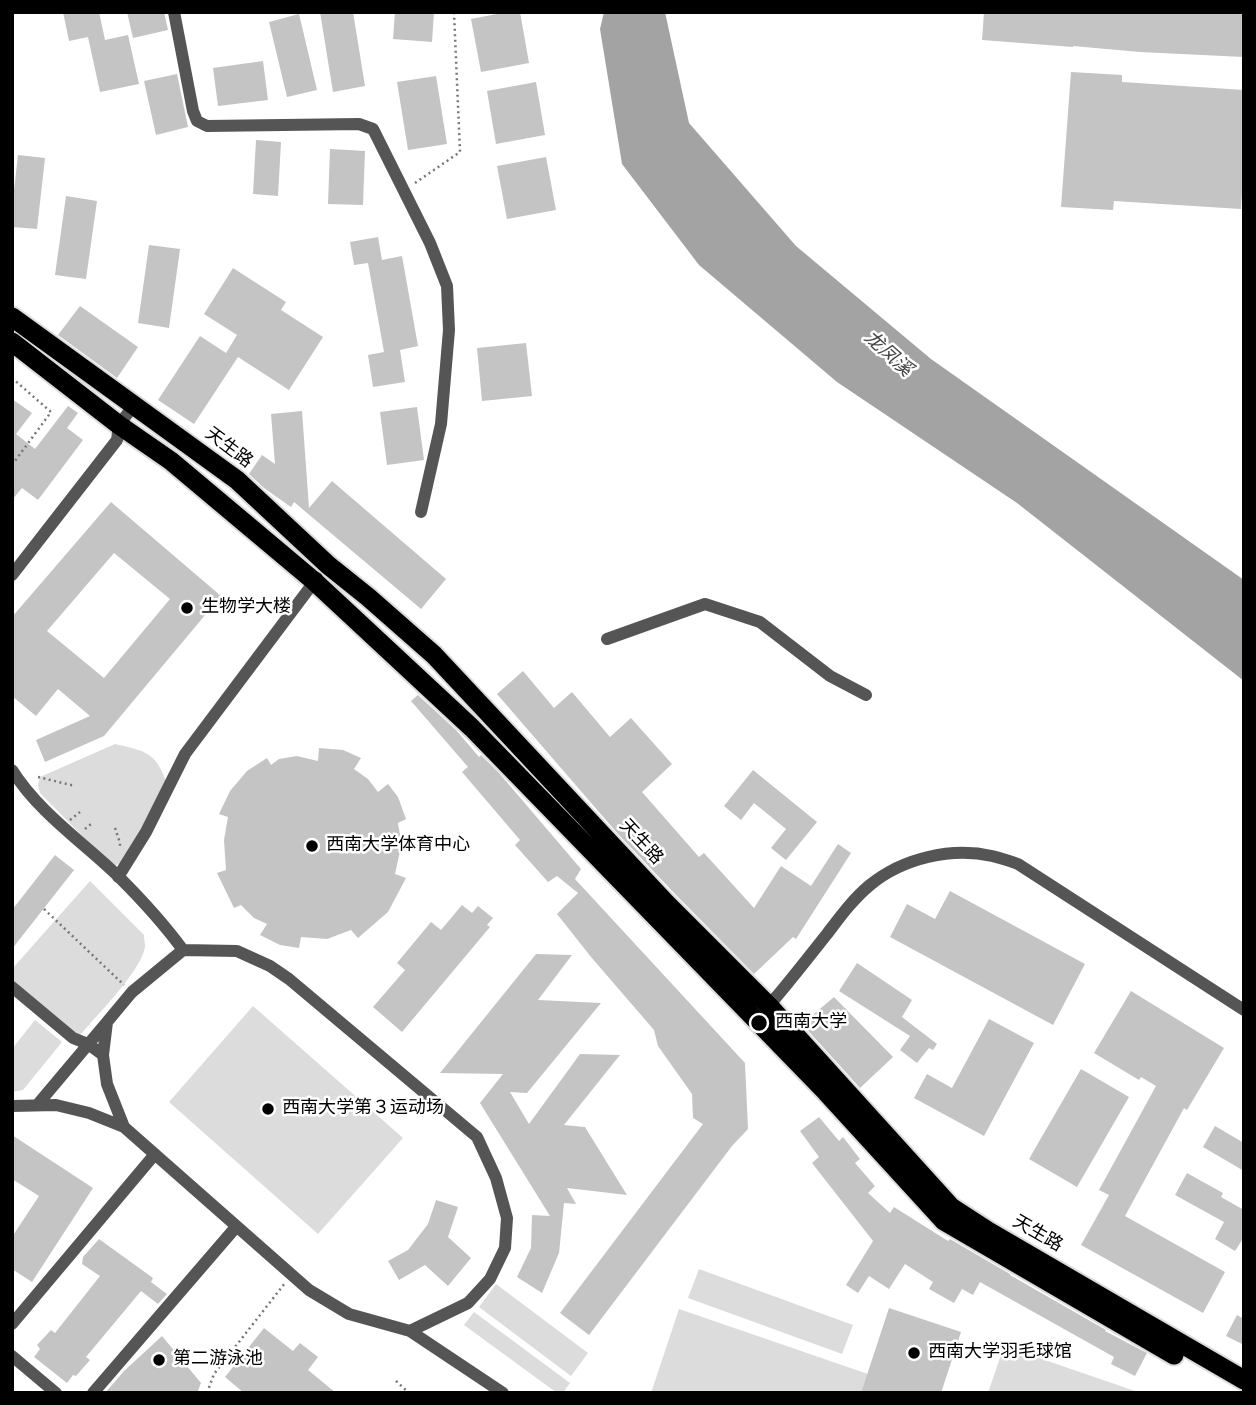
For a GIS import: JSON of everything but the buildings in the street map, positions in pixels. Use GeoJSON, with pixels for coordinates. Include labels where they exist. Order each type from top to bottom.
{"type":"FeatureCollection","features":[{"type":"Feature","properties":{"kind":"highway","name":"天生路"},"geometry":{"type":"LineString","coordinates":[[12,317],[237,480],[328,565],[434,655],[666,903],[762,1013],[826,1092],[944,1222],[1239,1393]]}},
{"type":"Feature","properties":{"kind":"highway","name":"天生路"},"geometry":{"type":"LineString","coordinates":[[12,342],[119,425],[171,461],[314,581],[472,728],[762,1013],[951,1207],[1244,1380]]}},
{"type":"Feature","properties":{"kind":"street"},"geometry":{"type":"LineString","coordinates":[[174,12],[197,121],[207,125],[359,124],[373,129],[430,243],[447,286],[449,330],[441,424],[421,512]]}},
{"type":"Feature","properties":{"kind":"street"},"geometry":{"type":"LineString","coordinates":[[12,575],[117,440],[119,425],[134,405]]}},
{"type":"Feature","properties":{"kind":"street"},"geometry":{"type":"LineString","coordinates":[[115,873],[146,832],[185,754],[328,565]]}},
{"type":"Feature","properties":{"kind":"street"},"geometry":{"type":"LineString","coordinates":[[607,639],[705,604],[760,622],[830,676],[866,695]]}},
{"type":"Feature","properties":{"kind":"street"},"geometry":{"type":"LineString","coordinates":[[12,770],[17,786],[115,873],[183,950]]}},
{"type":"Feature","properties":{"kind":"street"},"geometry":{"type":"LineString","coordinates":[[12,797],[17,786]]}},
{"type":"Feature","properties":{"kind":"street"},"geometry":{"type":"LineString","coordinates":[[762,1013],[869,885],[913,861],[938,855],[963,854],[991,856],[1018,864],[1244,1010]]}},
{"type":"Feature","properties":{"kind":"street"},"geometry":{"type":"LineString","coordinates":[[38,1104],[132,992],[183,950],[237,951],[270,966],[477,1137],[496,1178],[508,1218],[505,1248],[490,1279],[468,1303],[410,1331]]}},
{"type":"Feature","properties":{"kind":"street"},"geometry":{"type":"LineString","coordinates":[[12,986],[73,1038],[88,1044],[103,1055]]}},
{"type":"Feature","properties":{"kind":"street"},"geometry":{"type":"LineString","coordinates":[[107,1022],[103,1055],[107,1084],[124,1127]]}},
{"type":"Feature","properties":{"kind":"street"},"geometry":{"type":"LineString","coordinates":[[12,1106],[56,1105],[89,1113],[124,1127],[309,1290],[349,1314],[410,1331],[503,1393]]}},
{"type":"Feature","properties":{"kind":"street"},"geometry":{"type":"LineString","coordinates":[[12,1324],[155,1154]]}},
{"type":"Feature","properties":{"kind":"street"},"geometry":{"type":"LineString","coordinates":[[93,1393],[236,1227]]}},
{"type":"Feature","properties":{"kind":"street"},"geometry":{"type":"LineString","coordinates":[[12,1356],[57,1393]]}},
{"type":"Feature","properties":{"kind":"path"},"geometry":{"type":"LineString","coordinates":[[403,190],[460,152],[454,12]]}},
{"type":"Feature","properties":{"kind":"path"},"geometry":{"type":"LineString","coordinates":[[12,377],[51,412],[12,465]]}},
{"type":"Feature","properties":{"kind":"path"},"geometry":{"type":"LineString","coordinates":[[38,776],[75,786]]}},
{"type":"Feature","properties":{"kind":"path"},"geometry":{"type":"LineString","coordinates":[[115,828],[120,843],[120,858],[115,873]]}},
{"type":"Feature","properties":{"kind":"path"},"geometry":{"type":"LineString","coordinates":[[44,909],[132,992]]}},
{"type":"Feature","properties":{"kind":"path"},"geometry":{"type":"LineString","coordinates":[[207,1393],[214,1374],[291,1275]]}},
{"type":"Feature","properties":{"kind":"path"},"geometry":{"type":"LineString","coordinates":[[396,1381],[409,1393]]}},
{"type":"Feature","properties":{"kind":"shaded area"},"geometry":{"type":"Polygon","coordinates":[[[115,744],[153,758],[166,781],[125,860],[113,867],[40,793],[38,785],[40,777],[115,744]]]}},
{"type":"Feature","properties":{"kind":"shaded area"},"geometry":{"type":"Polygon","coordinates":[[[90,881],[144,935],[145,947],[136,968],[118,992],[81,1034],[73,1034],[15,984],[12,969],[90,881]]]}},
{"type":"Feature","properties":{"kind":"shaded area"},"geometry":{"type":"Polygon","coordinates":[[[253,1006],[403,1138],[318,1234],[169,1102],[253,1006]]]}},
{"type":"Feature","properties":{"kind":"shaded area"},"geometry":{"type":"Polygon","coordinates":[[[35,1020],[62,1042],[23,1090],[12,1092],[12,1049],[35,1020]]]}},
{"type":"Feature","properties":{"kind":"shaded area"},"geometry":{"type":"Polygon","coordinates":[[[699,1269],[853,1325],[842,1354],[688,1298],[699,1269]]]}},
{"type":"Feature","properties":{"kind":"shaded area"},"geometry":{"type":"Polygon","coordinates":[[[496,1284],[588,1353],[571,1376],[479,1307],[496,1284]]]}},
{"type":"Feature","properties":{"kind":"shaded area"},"geometry":{"type":"Polygon","coordinates":[[[679,1309],[868,1374],[861,1393],[651,1393],[679,1309]]]}},
{"type":"Feature","properties":{"kind":"shaded area"},"geometry":{"type":"Polygon","coordinates":[[[474,1312],[570,1383],[563,1393],[557,1393],[464,1325],[474,1312]]]}},
{"type":"Feature","properties":{"kind":"shaded area"},"geometry":{"type":"Polygon","coordinates":[[[1004,1346],[1141,1393],[988,1393],[1004,1346]]]}},
{"type":"Feature","properties":{"kind":"water","name":"龙凤溪"},"geometry":{"type":"Polygon","coordinates":[[[604,12],[665,12],[689,123],[796,246],[931,359],[1244,580],[1244,681],[1017,503],[837,382],[699,265],[622,164],[600,29],[604,12]]]}},
{"type":"Feature","properties":{"kind":"place","name":"生物学大楼"},"geometry":{"type":"Point","coordinates":[187,608]}},
{"type":"Feature","properties":{"kind":"place","name":"西南大学体育中心"},"geometry":{"type":"Point","coordinates":[312,846]}},
{"type":"Feature","properties":{"kind":"place","name":"西南大学"},"geometry":{"type":"Point","coordinates":[759,1023]}},
{"type":"Feature","properties":{"kind":"place","name":"西南大学第３运动场"},"geometry":{"type":"Point","coordinates":[268,1109]}},
{"type":"Feature","properties":{"kind":"place","name":"西南大学羽毛球馆"},"geometry":{"type":"Point","coordinates":[914,1353]}},
{"type":"Feature","properties":{"kind":"place","name":"第二游泳池"},"geometry":{"type":"Point","coordinates":[159,1360]}}]}
